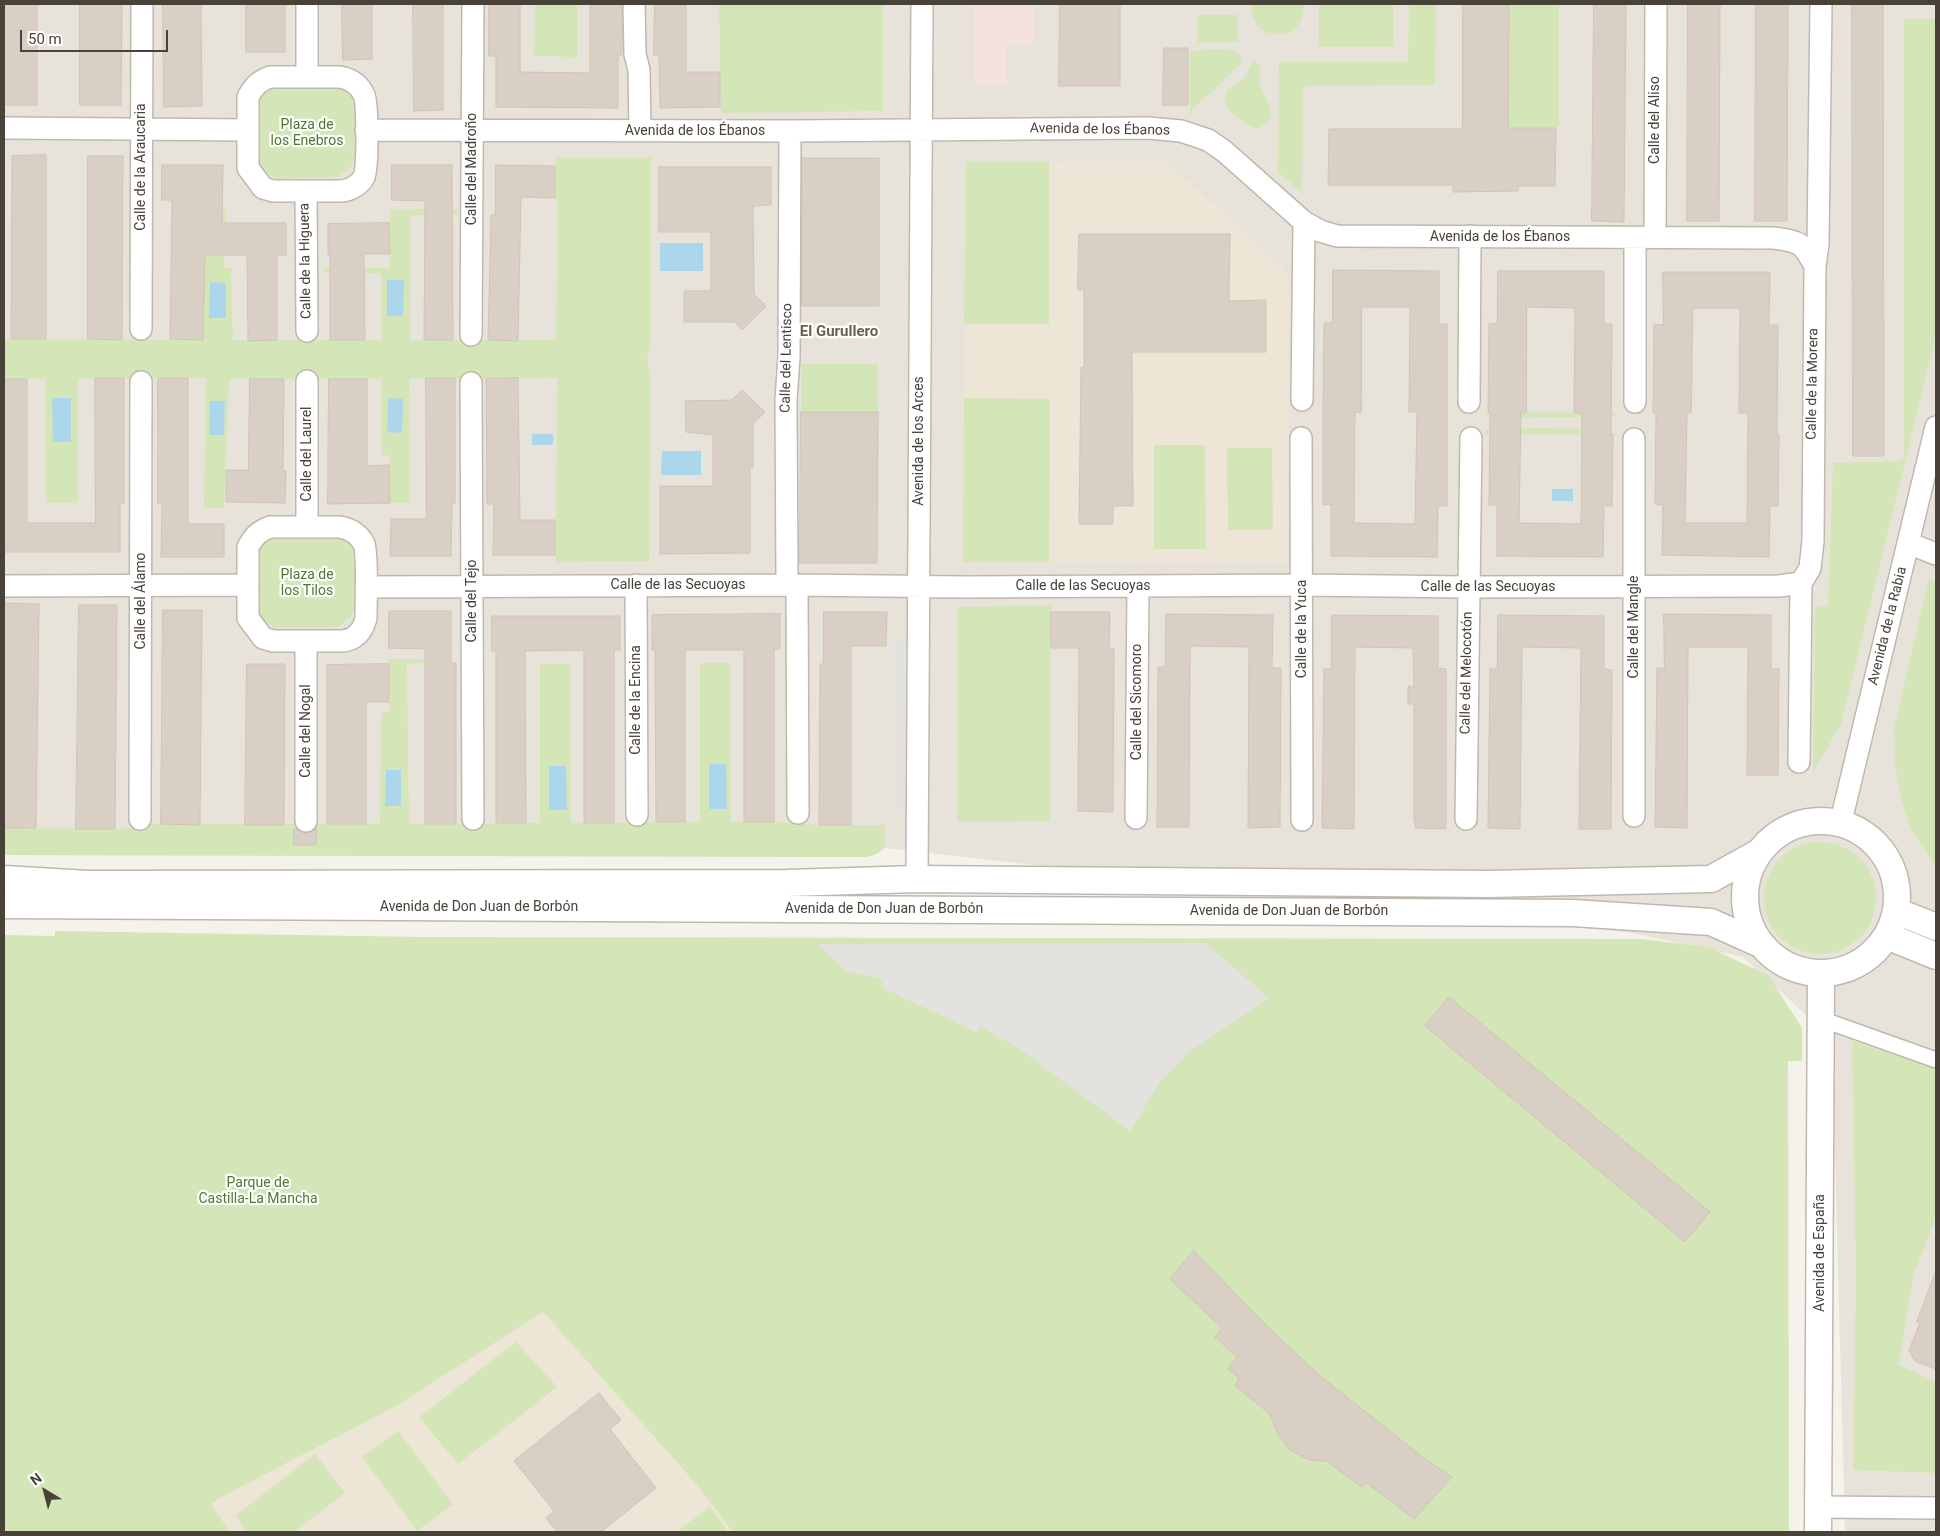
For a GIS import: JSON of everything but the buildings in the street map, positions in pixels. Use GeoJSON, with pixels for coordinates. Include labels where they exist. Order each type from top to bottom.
{"type":"FeatureCollection","features":[{"type":"Feature","properties":{"kind":"street","name":"Calle de la Araucaria"},"geometry":{"type":"LineString","coordinates":[[141,329],[142,4]]}},
{"type":"Feature","properties":{"kind":"street"},"geometry":{"type":"LineString","coordinates":[[307,4],[307,77]]}},
{"type":"Feature","properties":{"kind":"street","name":"Calle del Madroño"},"geometry":{"type":"LineString","coordinates":[[471,335],[472,4]]}},
{"type":"Feature","properties":{"kind":"street"},"geometry":{"type":"LineString","coordinates":[[634,4],[635,54],[639,70],[640,131]]}},
{"type":"Feature","properties":{"kind":"street","name":"Avenida de los Arces"},"geometry":{"type":"LineString","coordinates":[[917,879],[922,4]]}},
{"type":"Feature","properties":{"kind":"street","name":"Calle del Aliso"},"geometry":{"type":"LineString","coordinates":[[1645,237],[1656,4]]}},
{"type":"Feature","properties":{"kind":"street","name":"Calle de la Morera"},"geometry":{"type":"LineString","coordinates":[[1799,762],[1801,583],[1810,568],[1813,541],[1815,266],[1818,244],[1821,4]]}},
{"type":"Feature","properties":{"kind":"street"},"geometry":{"type":"LineString","coordinates":[[270,77],[307,77],[340,77],[350,79],[357,84],[365,98],[366,168],[364,178],[348,190],[306,191],[263,188],[248,168],[248,96],[260,81],[270,77]]}},
{"type":"Feature","properties":{"kind":"street"},"geometry":{"type":"LineString","coordinates":[[4,128],[248,130]]}},
{"type":"Feature","properties":{"kind":"street","name":"Avenida de los Ébanos"},"geometry":{"type":"LineString","coordinates":[[366,130],[790,131],[1148,128],[1181,131],[1208,140],[1224,151],[1304,222],[1320,231],[1337,236],[1774,238],[1797,242],[1806,249],[1815,266]]}},
{"type":"Feature","properties":{"kind":"street","name":"Calle del Lentisco"},"geometry":{"type":"LineString","coordinates":[[790,131],[789,357],[786,400],[798,813]]}},
{"type":"Feature","properties":{"kind":"street","name":"Calle de la Higuera"},"geometry":{"type":"LineString","coordinates":[[306,191],[307,331]]}},
{"type":"Feature","properties":{"kind":"street"},"geometry":{"type":"LineString","coordinates":[[1302,400],[1304,222]]}},
{"type":"Feature","properties":{"kind":"street"},"geometry":{"type":"LineString","coordinates":[[1469,402],[1470,236]]}},
{"type":"Feature","properties":{"kind":"street"},"geometry":{"type":"LineString","coordinates":[[1635,402],[1645,237]]}},
{"type":"Feature","properties":{"kind":"street","name":"Calle del Laurel"},"geometry":{"type":"LineString","coordinates":[[307,381],[307,527]]}},
{"type":"Feature","properties":{"kind":"street","name":"Calle del Álamo"},"geometry":{"type":"LineString","coordinates":[[140,819],[141,382]]}},
{"type":"Feature","properties":{"kind":"street","name":"Calle del Tejo"},"geometry":{"type":"LineString","coordinates":[[471,383],[473,819]]}},
{"type":"Feature","properties":{"kind":"street","name":"Avenida de la Rabia"},"geometry":{"type":"LineString","coordinates":[[1840,825],[1936,427]]}},
{"type":"Feature","properties":{"kind":"street","name":"Calle de la Yuca"},"geometry":{"type":"LineString","coordinates":[[1301,438],[1302,820]]}},
{"type":"Feature","properties":{"kind":"street","name":"Calle del Melocotón"},"geometry":{"type":"LineString","coordinates":[[1466,818],[1470,438]]}},
{"type":"Feature","properties":{"kind":"street","name":"Calle del Mangle"},"geometry":{"type":"LineString","coordinates":[[1634,438],[1634,816]]}},
{"type":"Feature","properties":{"kind":"street"},"geometry":{"type":"LineString","coordinates":[[270,527],[307,527],[340,527],[350,529],[357,534],[365,549],[366,618],[364,628],[348,641],[273,641],[263,638],[248,618],[248,547],[252,539],[260,531],[270,527]]}},
{"type":"Feature","properties":{"kind":"street"},"geometry":{"type":"LineString","coordinates":[[1908,543],[1936,554]]}},
{"type":"Feature","properties":{"kind":"street","name":"Calle de las Secuoyas"},"geometry":{"type":"LineString","coordinates":[[366,587],[1302,585],[1634,587],[1778,586],[1801,583]]}},
{"type":"Feature","properties":{"kind":"street"},"geometry":{"type":"LineString","coordinates":[[4,586],[248,585]]}},
{"type":"Feature","properties":{"kind":"street","name":"Calle de la Encina"},"geometry":{"type":"LineString","coordinates":[[636,586],[637,815]]}},
{"type":"Feature","properties":{"kind":"street","name":"Calle del Sicomoro"},"geometry":{"type":"LineString","coordinates":[[1136,818],[1138,586]]}},
{"type":"Feature","properties":{"kind":"street","name":"Calle del Nogal"},"geometry":{"type":"LineString","coordinates":[[306,641],[306,820]]}},
{"type":"Feature","properties":{"kind":"street"},"geometry":{"type":"LineString","coordinates":[[1812,820],[1840,825],[1851,826],[1872,840],[1893,871],[1898,893],[1896,911],[1887,936],[1860,963],[1838,972],[1821,973],[1793,968],[1772,956],[1760,944],[1748,920],[1744,903],[1747,876],[1758,853],[1776,834],[1812,820]]}},
{"type":"Feature","properties":{"kind":"street","name":"Avenida de Don Juan de Borbón"},"geometry":{"type":"LineString","coordinates":[[4,879],[88,884],[787,883],[917,879],[1488,884],[1711,878],[1758,853]]}},
{"type":"Feature","properties":{"kind":"street","name":"Avenida de Don Juan de Borbón"},"geometry":{"type":"LineString","coordinates":[[4,905],[1573,913],[1711,922],[1760,944]]}},
{"type":"Feature","properties":{"kind":"street"},"geometry":{"type":"LineString","coordinates":[[1896,911],[1936,927]]}},
{"type":"Feature","properties":{"kind":"street"},"geometry":{"type":"LineString","coordinates":[[1887,936],[1936,956]]}},
{"type":"Feature","properties":{"kind":"street","name":"Avenida de España"},"geometry":{"type":"LineString","coordinates":[[1818,1520],[1821,973]]}},
{"type":"Feature","properties":{"kind":"street"},"geometry":{"type":"LineString","coordinates":[[1821,1019],[1936,1060]]}},
{"type":"Feature","properties":{"kind":"street"},"geometry":{"type":"LineString","coordinates":[[1818,1520],[1936,1508]]}},
{"type":"Feature","properties":{"kind":"shaded area"},"geometry":{"type":"Polygon","coordinates":[[[4,4],[1936,4],[1936,1532],[1845,1532],[1832,1039],[1743,957],[1632,933],[885,848],[877,854],[867,857],[4,855],[4,4]]]}},
{"type":"Feature","properties":{"kind":"shaded area"},"geometry":{"type":"Polygon","coordinates":[[[974,4],[1034,4],[1034,44],[1006,44],[1006,85],[974,85],[974,4]]]}},
{"type":"Feature","properties":{"kind":"shaded area"},"geometry":{"type":"Polygon","coordinates":[[[1166,161],[1283,268],[1289,279],[1288,564],[1049,562],[1050,399],[964,398],[964,324],[1049,324],[1049,162],[1166,161]]]}},
{"type":"Feature","properties":{"kind":"shaded area"},"geometry":{"type":"Polygon","coordinates":[[[891,640],[906,640],[905,807],[891,808],[891,640]]]}},
{"type":"Feature","properties":{"kind":"shaded area"},"geometry":{"type":"Polygon","coordinates":[[[1205,943],[1269,998],[1190,1051],[1160,1082],[1130,1131],[1021,1050],[981,1026],[976,1032],[881,987],[884,979],[847,972],[817,944],[1205,943]]]}},
{"type":"Feature","properties":{"kind":"shaded area"},"geometry":{"type":"Polygon","coordinates":[[[543,1312],[696,1484],[733,1532],[230,1532],[211,1505],[229,1493],[393,1408],[543,1312]]]}},
{"type":"Feature","properties":{"kind":"shaded area"},"geometry":{"type":"Polygon","coordinates":[[[1931,1523],[1929,1532],[1849,1532],[1850,1524],[1931,1523]]]}},
{"type":"Feature","properties":{"kind":"green space"},"geometry":{"type":"Polygon","coordinates":[[[535,4],[577,4],[577,57],[534,56],[535,4]]]}},
{"type":"Feature","properties":{"kind":"green space"},"geometry":{"type":"Polygon","coordinates":[[[719,4],[883,4],[883,111],[721,113],[719,4]]]}},
{"type":"Feature","properties":{"kind":"green space"},"geometry":{"type":"Polygon","coordinates":[[[1250,4],[1304,4],[1303,16],[1297,27],[1288,33],[1272,34],[1259,27],[1250,4]]]}},
{"type":"Feature","properties":{"kind":"green space"},"geometry":{"type":"Polygon","coordinates":[[[1319,4],[1393,4],[1393,47],[1319,47],[1319,4]]]}},
{"type":"Feature","properties":{"kind":"green space"},"geometry":{"type":"Polygon","coordinates":[[[1409,4],[1436,4],[1435,85],[1303,86],[1302,193],[1278,172],[1279,62],[1408,62],[1409,4]]]}},
{"type":"Feature","properties":{"kind":"green space"},"geometry":{"type":"Polygon","coordinates":[[[1509,4],[1559,4],[1559,126],[1556,128],[1508,128],[1509,4]]]}},
{"type":"Feature","properties":{"kind":"green space"},"geometry":{"type":"Polygon","coordinates":[[[1198,15],[1238,15],[1238,42],[1198,43],[1198,15]]]}},
{"type":"Feature","properties":{"kind":"green space"},"geometry":{"type":"Polygon","coordinates":[[[1904,19],[1936,19],[1936,335],[1841,724],[1813,773],[1815,608],[1828,605],[1833,463],[1902,461],[1904,456],[1904,19]]]}},
{"type":"Feature","properties":{"kind":"green space"},"geometry":{"type":"Polygon","coordinates":[[[1219,49],[1233,51],[1238,53],[1241,58],[1241,64],[1193,109],[1190,115],[1190,52],[1219,49]]]}},
{"type":"Feature","properties":{"kind":"green space"},"geometry":{"type":"Polygon","coordinates":[[[1256,61],[1260,70],[1260,84],[1270,107],[1271,115],[1268,121],[1258,129],[1234,115],[1226,103],[1225,97],[1228,89],[1243,79],[1252,62],[1256,61]]]}},
{"type":"Feature","properties":{"kind":"green space","name":"Plaza de los Enebros"},"geometry":{"type":"Polygon","coordinates":[[[338,87],[348,92],[356,104],[355,157],[350,168],[339,177],[276,179],[264,171],[259,164],[258,102],[264,94],[274,88],[338,87]]]}},
{"type":"Feature","properties":{"kind":"green space"},"geometry":{"type":"Polygon","coordinates":[[[556,158],[651,158],[651,340],[647,358],[651,380],[649,561],[556,562],[557,378],[409,379],[410,503],[390,503],[389,455],[381,455],[382,379],[229,379],[224,508],[204,508],[206,378],[78,379],[78,503],[46,503],[46,379],[4,379],[4,339],[203,340],[206,210],[225,210],[224,268],[231,268],[233,340],[382,340],[381,273],[323,273],[323,268],[390,268],[390,210],[458,209],[458,215],[410,215],[410,340],[556,340],[558,202],[555,201],[556,158]]]}},
{"type":"Feature","properties":{"kind":"green space"},"geometry":{"type":"Polygon","coordinates":[[[966,162],[1049,162],[1049,324],[964,324],[966,162]]]}},
{"type":"Feature","properties":{"kind":"green space"},"geometry":{"type":"Polygon","coordinates":[[[801,364],[878,364],[878,412],[801,412],[801,364]]]}},
{"type":"Feature","properties":{"kind":"green space"},"geometry":{"type":"Polygon","coordinates":[[[964,398],[1050,399],[1049,562],[963,562],[964,398]]]}},
{"type":"Feature","properties":{"kind":"green space"},"geometry":{"type":"Polygon","coordinates":[[[1483,412],[1618,413],[1613,416],[1523,418],[1492,415],[1483,412]]]}},
{"type":"Feature","properties":{"kind":"green space"},"geometry":{"type":"Polygon","coordinates":[[[1487,429],[1597,429],[1620,435],[1484,434],[1487,429]]]}},
{"type":"Feature","properties":{"kind":"green space"},"geometry":{"type":"Polygon","coordinates":[[[1154,445],[1205,445],[1206,549],[1154,549],[1154,445]]]}},
{"type":"Feature","properties":{"kind":"green space"},"geometry":{"type":"Polygon","coordinates":[[[1227,448],[1272,448],[1273,530],[1228,530],[1227,448]]]}},
{"type":"Feature","properties":{"kind":"green space","name":"Plaza de los Tilos"},"geometry":{"type":"Polygon","coordinates":[[[338,537],[348,542],[356,554],[355,607],[350,618],[339,627],[275,628],[264,621],[259,614],[258,551],[264,544],[274,538],[338,537]]]}},
{"type":"Feature","properties":{"kind":"green space"},"geometry":{"type":"Polygon","coordinates":[[[1929,578],[1936,581],[1936,868],[1912,831],[1902,802],[1895,765],[1894,729],[1929,578]]]}},
{"type":"Feature","properties":{"kind":"green space"},"geometry":{"type":"Polygon","coordinates":[[[1051,605],[1050,821],[957,822],[957,607],[1051,605]]]}},
{"type":"Feature","properties":{"kind":"green space"},"geometry":{"type":"Polygon","coordinates":[[[389,659],[430,659],[430,663],[407,664],[409,824],[540,823],[540,664],[570,664],[571,823],[700,822],[700,663],[730,663],[731,822],[885,825],[885,848],[877,854],[867,857],[4,855],[4,828],[121,829],[155,824],[380,824],[381,713],[389,712],[389,659]]]}},
{"type":"Feature","properties":{"kind":"green space"},"geometry":{"type":"Polygon","coordinates":[[[1820,842],[1842,846],[1860,858],[1872,876],[1876,898],[1872,920],[1860,938],[1842,950],[1820,954],[1798,950],[1780,938],[1768,920],[1764,898],[1768,876],[1780,858],[1798,846],[1820,842]]]}},
{"type":"Feature","properties":{"kind":"green space","name":"Parque de Castilla-La Mancha"},"geometry":{"type":"Polygon","coordinates":[[[55,931],[421,937],[1642,939],[1708,947],[1768,975],[1802,1028],[1802,1061],[1788,1061],[1789,1532],[733,1532],[696,1484],[543,1312],[393,1408],[211,1504],[230,1532],[4,1532],[4,935],[55,936],[55,931]]]}},
{"type":"Feature","properties":{"kind":"green space"},"geometry":{"type":"Polygon","coordinates":[[[1852,1041],[1936,1069],[1936,1217],[1913,1277],[1899,1365],[1936,1382],[1936,1473],[1853,1470],[1856,1277],[1852,1041]]]}},
{"type":"Feature","properties":{"kind":"green space"},"geometry":{"type":"Polygon","coordinates":[[[516,1342],[557,1387],[458,1464],[419,1417],[516,1342]]]}},
{"type":"Feature","properties":{"kind":"green space"},"geometry":{"type":"Polygon","coordinates":[[[398,1431],[453,1504],[417,1531],[362,1457],[398,1431]]]}},
{"type":"Feature","properties":{"kind":"green space"},"geometry":{"type":"Polygon","coordinates":[[[315,1454],[345,1493],[294,1532],[247,1532],[235,1516],[315,1454]]]}},
{"type":"Feature","properties":{"kind":"green space"},"geometry":{"type":"Polygon","coordinates":[[[710,1507],[728,1532],[676,1532],[710,1507]]]}},
{"type":"Feature","properties":{"kind":"water"},"geometry":{"type":"Polygon","coordinates":[[[660,243],[703,243],[703,271],[660,271],[660,243]]]}},
{"type":"Feature","properties":{"kind":"water"},"geometry":{"type":"Polygon","coordinates":[[[387,280],[404,280],[403,316],[387,316],[387,280]]]}},
{"type":"Feature","properties":{"kind":"water"},"geometry":{"type":"Polygon","coordinates":[[[210,282],[226,283],[226,318],[209,318],[210,282]]]}},
{"type":"Feature","properties":{"kind":"water"},"geometry":{"type":"Polygon","coordinates":[[[52,398],[71,398],[71,442],[53,442],[52,398]]]}},
{"type":"Feature","properties":{"kind":"water"},"geometry":{"type":"Polygon","coordinates":[[[388,398],[403,399],[402,433],[387,432],[388,398]]]}},
{"type":"Feature","properties":{"kind":"water"},"geometry":{"type":"Polygon","coordinates":[[[210,401],[225,401],[224,435],[209,435],[210,401]]]}},
{"type":"Feature","properties":{"kind":"water"},"geometry":{"type":"Polygon","coordinates":[[[532,434],[553,434],[553,445],[532,445],[532,434]]]}},
{"type":"Feature","properties":{"kind":"water"},"geometry":{"type":"Polygon","coordinates":[[[662,451],[701,451],[701,475],[661,475],[662,451]]]}},
{"type":"Feature","properties":{"kind":"water"},"geometry":{"type":"Polygon","coordinates":[[[1552,489],[1573,489],[1573,501],[1552,501],[1552,489]]]}},
{"type":"Feature","properties":{"kind":"water"},"geometry":{"type":"Polygon","coordinates":[[[709,764],[726,764],[727,809],[709,809],[709,764]]]}},
{"type":"Feature","properties":{"kind":"water"},"geometry":{"type":"Polygon","coordinates":[[[549,766],[566,766],[567,810],[549,810],[549,766]]]}},
{"type":"Feature","properties":{"kind":"water"},"geometry":{"type":"Polygon","coordinates":[[[386,770],[401,770],[401,806],[385,806],[386,770]]]}},
{"type":"Feature","properties":{"kind":"district","name":"El Gurullero"},"geometry":{"type":"Point","coordinates":[839,332]}}]}
